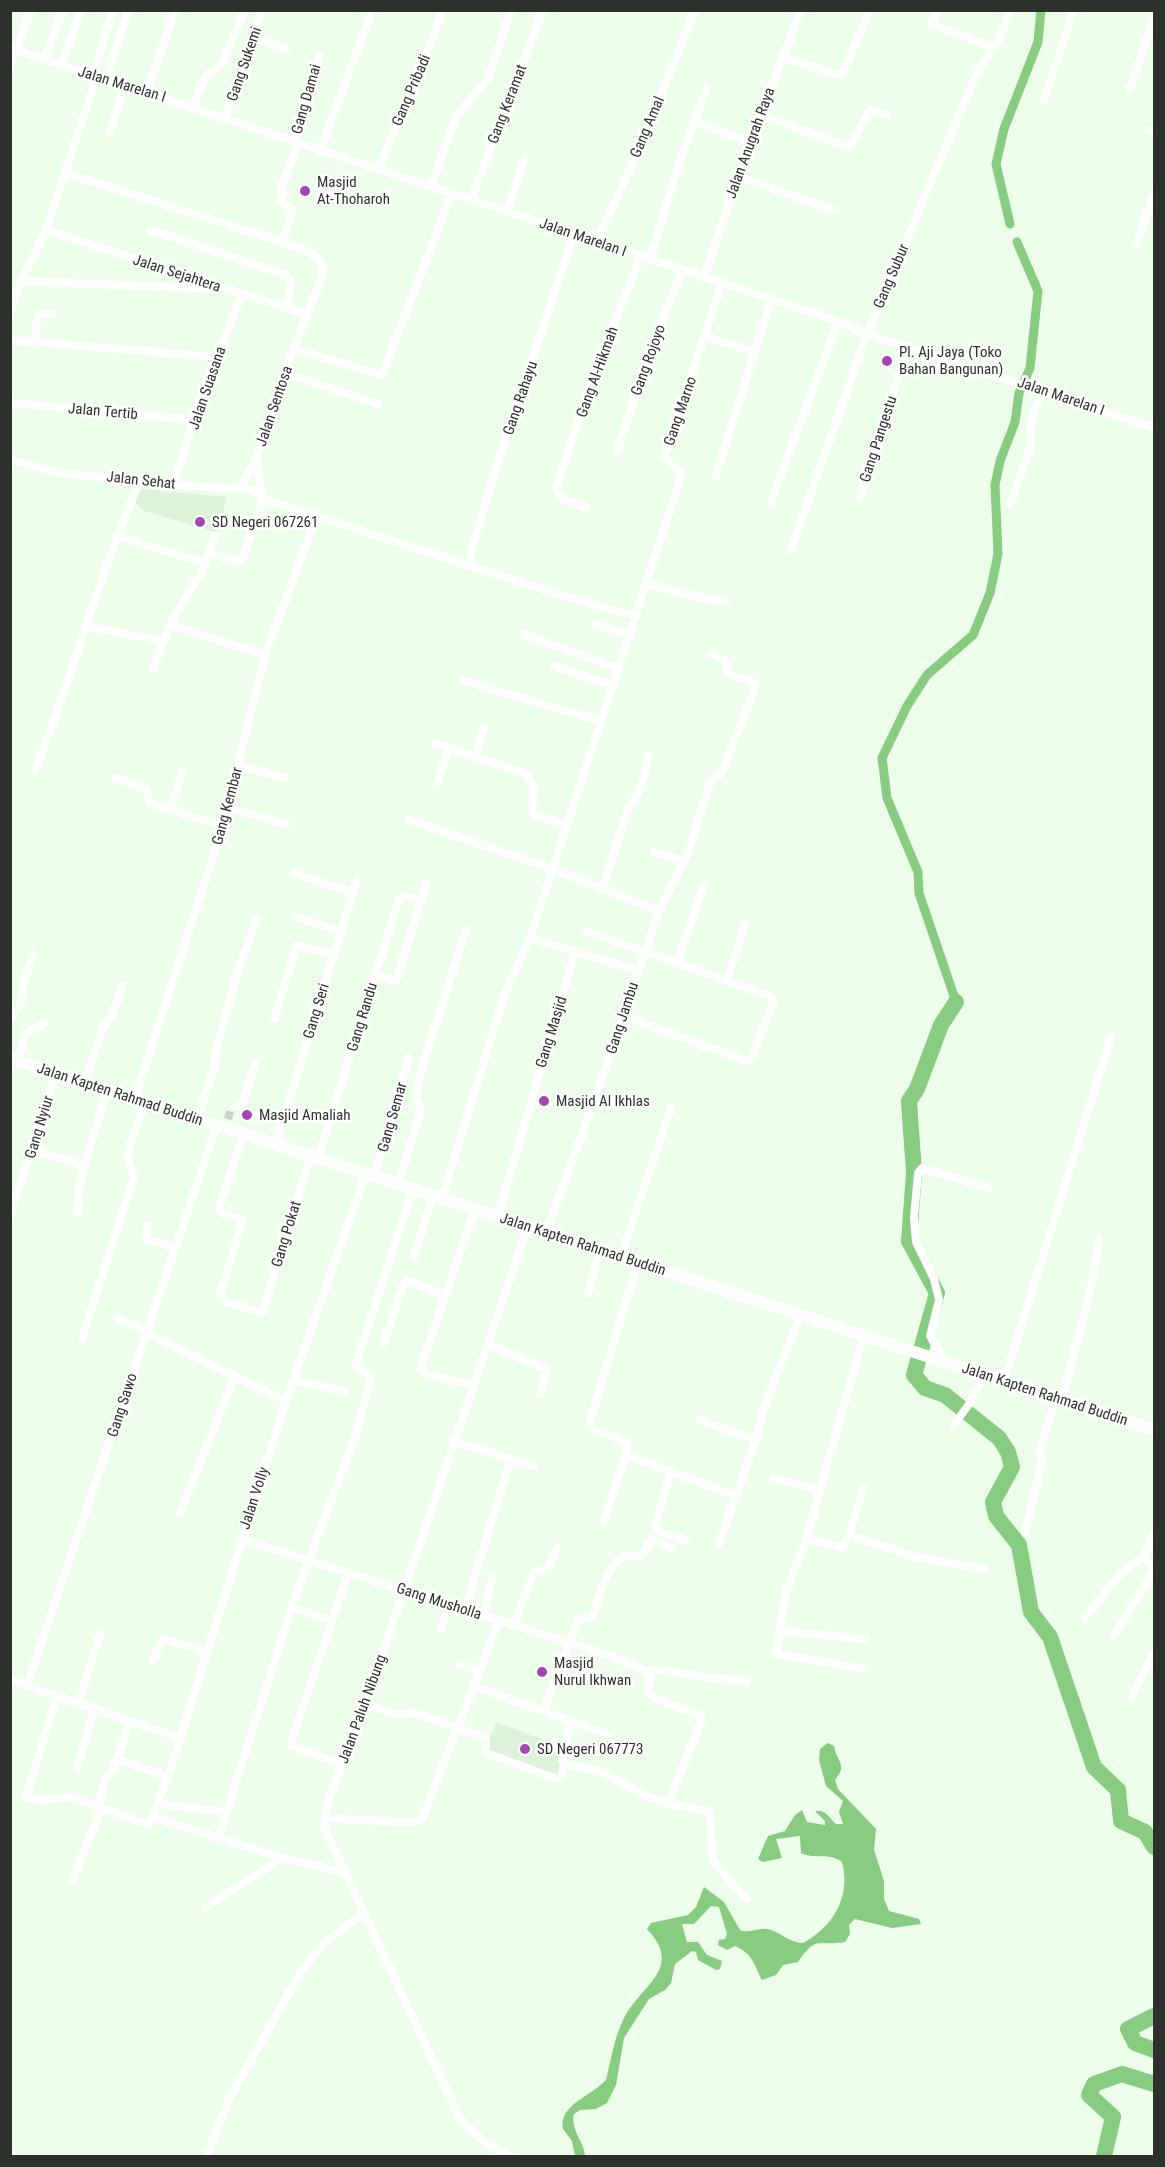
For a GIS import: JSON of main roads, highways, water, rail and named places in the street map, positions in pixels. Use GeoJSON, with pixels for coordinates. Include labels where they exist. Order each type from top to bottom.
{"type":"FeatureCollection","features":[{"type":"Feature","properties":{"kind":"main road","name":"Jalan Kapten Rahmad Buddin"},"geometry":{"type":"LineString","coordinates":[[14,1059],[197,1119],[224,1124],[244,1134],[1154,1429]]}},
{"type":"Feature","properties":{"kind":"waterway"},"geometry":{"type":"LineString","coordinates":[[1010,224],[996,164],[1004,129],[1038,42],[1041,10]]}},
{"type":"Feature","properties":{"kind":"waterway"},"geometry":{"type":"LineString","coordinates":[[956,1002],[919,893],[918,872],[887,798],[882,758],[907,706],[927,675],[973,635],[990,593],[998,554],[995,485],[1000,461],[1015,422],[1019,393],[1030,368],[1038,291],[1017,242]]}},
{"type":"Feature","properties":{"kind":"waterway"},"geometry":{"type":"LineString","coordinates":[[956,1002],[941,1025],[917,1089],[909,1101],[914,1173],[909,1241],[937,1293],[914,1375],[925,1388],[945,1395],[999,1438],[1008,1452],[1012,1467],[993,1502],[996,1516],[1019,1545],[1031,1612],[1050,1637],[1094,1767],[1118,1790],[1121,1821],[1145,1832],[1154,1847]]}},
{"type":"Feature","properties":{"kind":"waterway"},"geometry":{"type":"LineString","coordinates":[[1154,2016],[1128,2029],[1135,2043],[1154,2050]]}},
{"type":"Feature","properties":{"kind":"waterway"},"geometry":{"type":"LineString","coordinates":[[1104,2156],[1113,2117],[1089,2095],[1094,2084],[1122,2074],[1154,2084]]}},
{"type":"Feature","properties":{"kind":"tunnel"},"geometry":{"type":"LineString","coordinates":[[228,1119],[231,1109],[235,1107]]}},
{"type":"Feature","properties":{"kind":"place","name":"Masjid At-Thoharoh"},"geometry":{"type":"Point","coordinates":[305,191]}},
{"type":"Feature","properties":{"kind":"place","name":"Pl. Aji Jaya (Toko Bahan Bangunan)"},"geometry":{"type":"Point","coordinates":[887,361]}},
{"type":"Feature","properties":{"kind":"place","name":"SD Negeri 067261"},"geometry":{"type":"Point","coordinates":[200,522]}},
{"type":"Feature","properties":{"kind":"place","name":"Masjid Al Ikhlas"},"geometry":{"type":"Point","coordinates":[544,1101]}},
{"type":"Feature","properties":{"kind":"place","name":"Masjid Amaliah"},"geometry":{"type":"Point","coordinates":[247,1115]}},
{"type":"Feature","properties":{"kind":"place","name":"Masjid Nurul Ikhwan"},"geometry":{"type":"Point","coordinates":[542,1672]}},
{"type":"Feature","properties":{"kind":"place","name":"SD Negeri 067773"},"geometry":{"type":"Point","coordinates":[525,1749]}}]}
